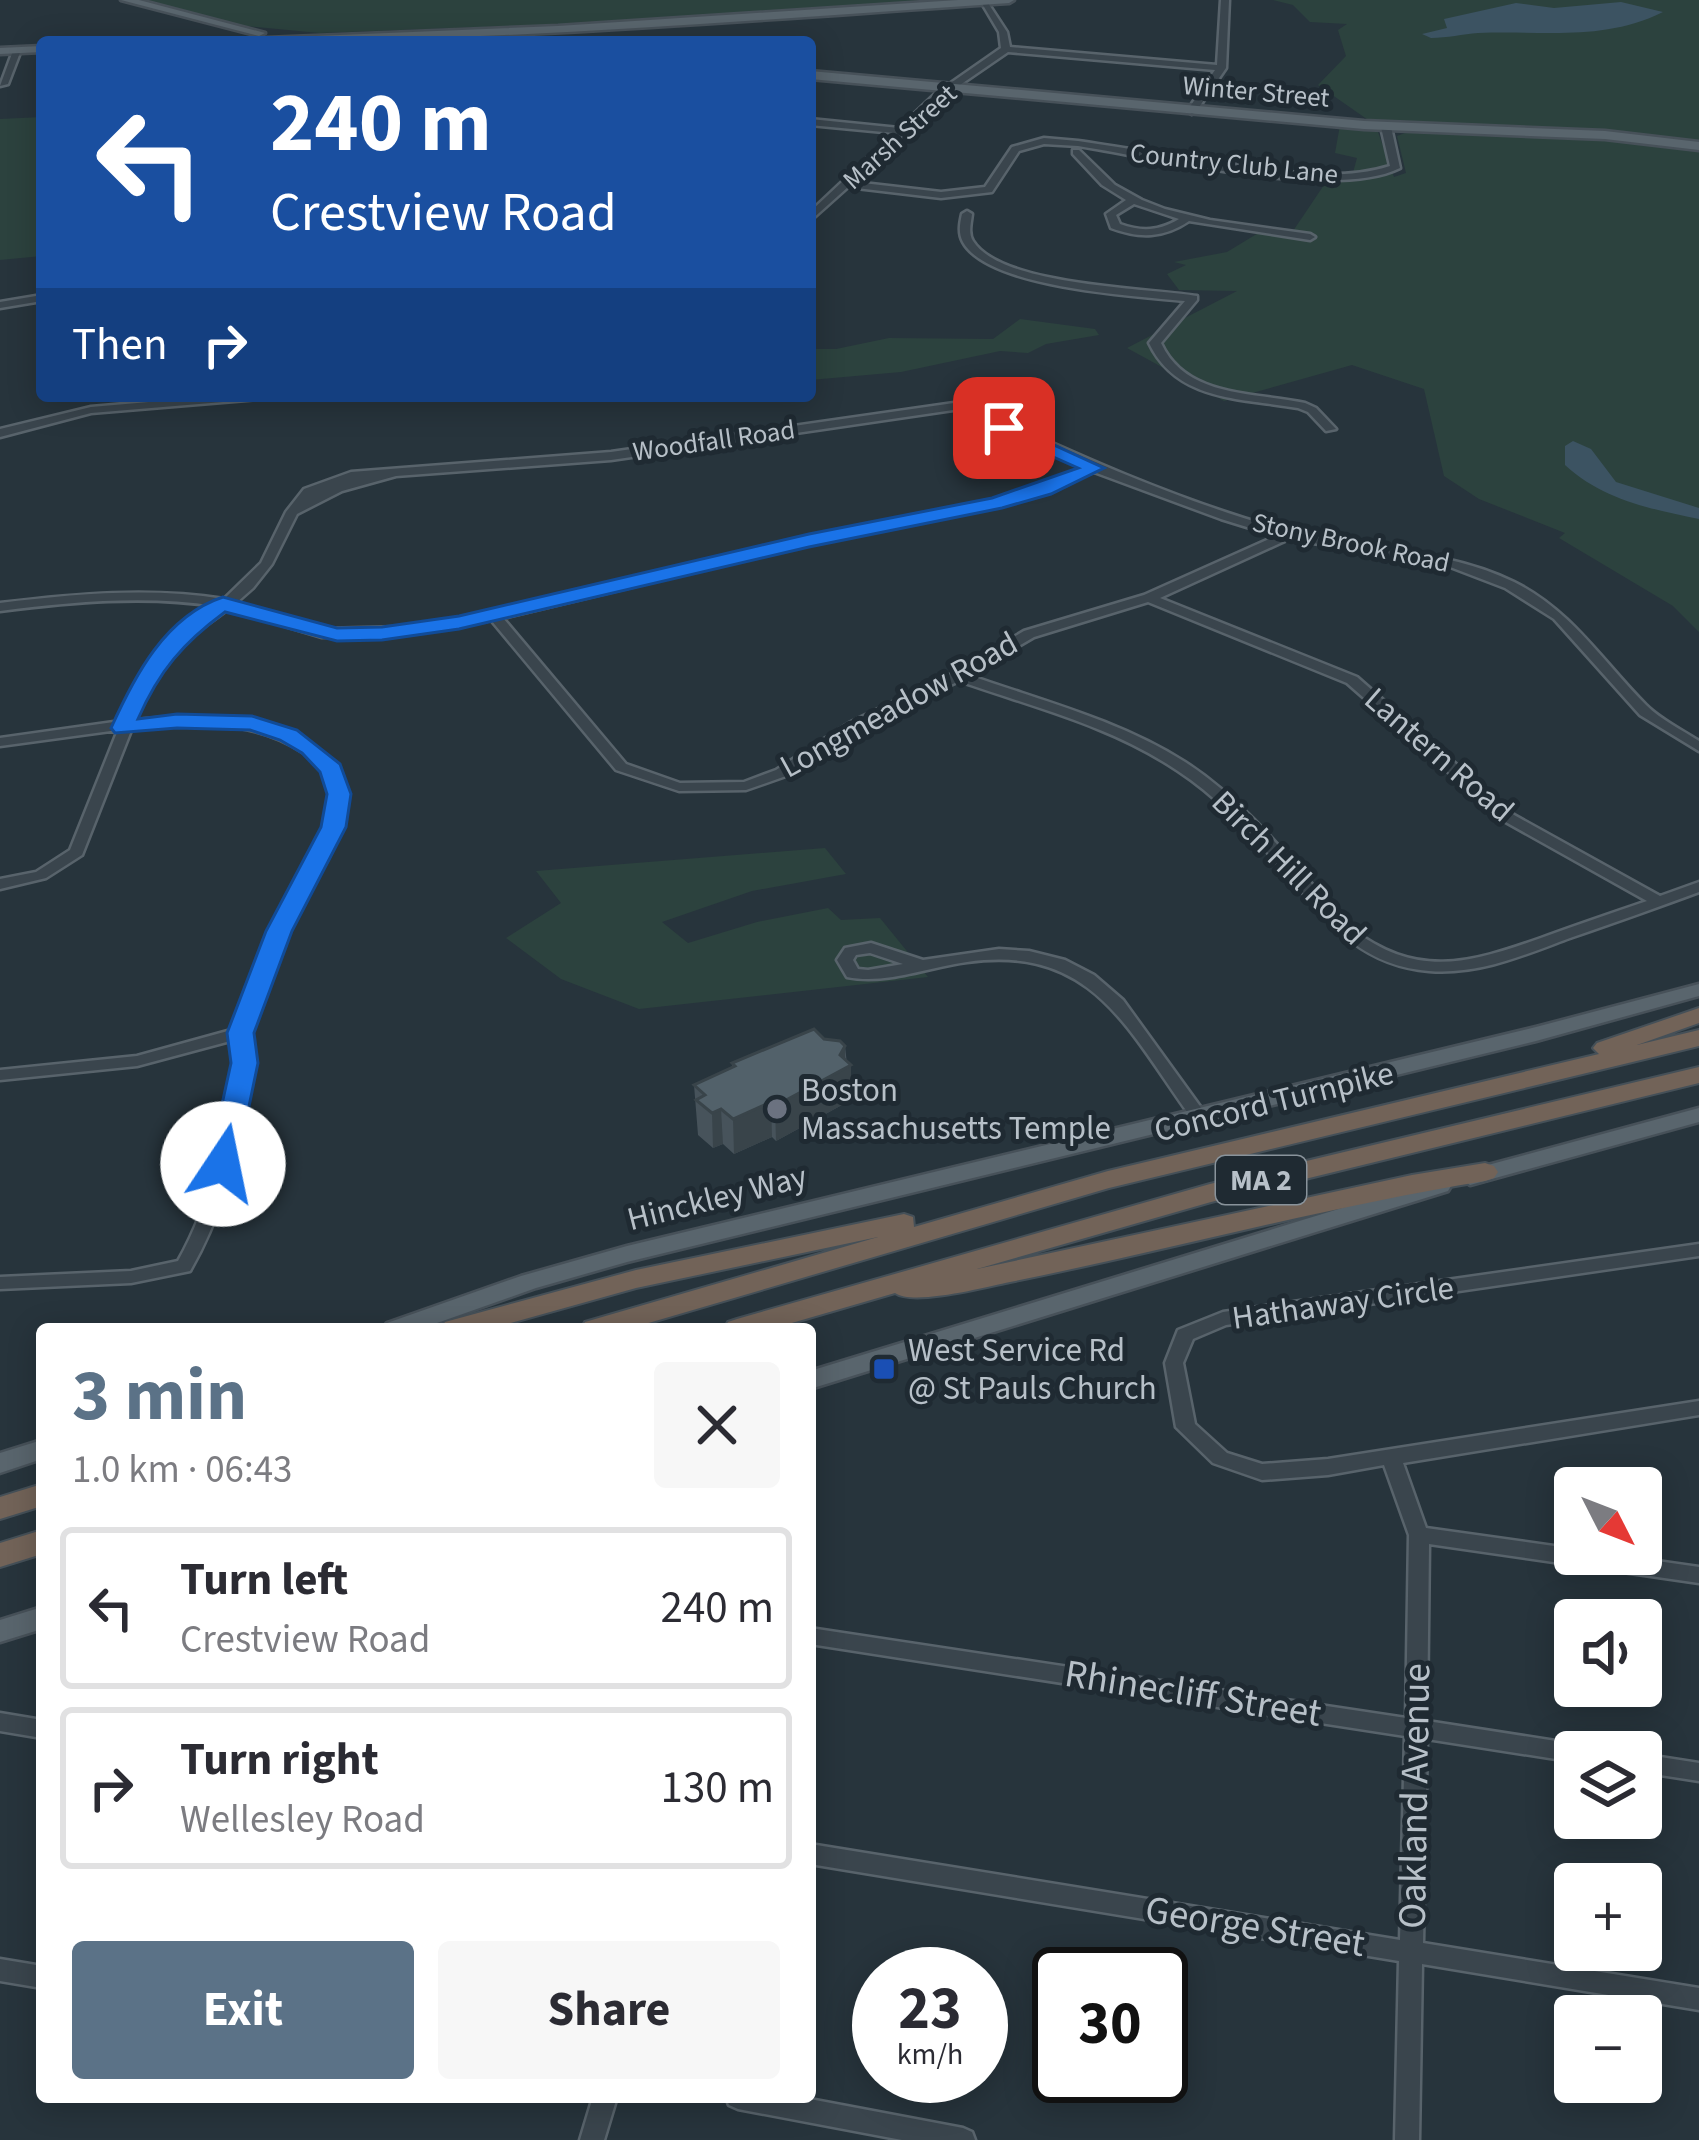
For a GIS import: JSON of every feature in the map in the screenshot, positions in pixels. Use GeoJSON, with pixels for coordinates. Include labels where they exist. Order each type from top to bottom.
{"type":"FeatureCollection","features":[{"type":"Feature","properties":{"kind":"highway"},"geometry":{"type":"LineString","coordinates":[[1542,1075],[1638,1034],[1699,1015]]}},
{"type":"Feature","properties":{"kind":"highway","name":"Concord Turnpike"},"geometry":{"type":"LineString","coordinates":[[614,1323],[1007,1207],[1699,1038]]}},
{"type":"Feature","properties":{"kind":"highway","name":"MA 2"},"geometry":{"type":"LineString","coordinates":[[756,1323],[1210,1193],[1699,1075]]}},
{"type":"Feature","properties":{"kind":"highway"},"geometry":{"type":"LineString","coordinates":[[828,1301],[958,1283],[1406,1183],[1485,1172]]}},
{"type":"Feature","properties":{"kind":"highway"},"geometry":{"type":"LineString","coordinates":[[477,1323],[726,1258],[853,1231],[1007,1207]]}},
{"type":"Feature","properties":{"kind":"highway"},"geometry":{"type":"LineString","coordinates":[[0,1508],[36,1497]]}},
{"type":"Feature","properties":{"kind":"highway"},"geometry":{"type":"LineString","coordinates":[[0,1555],[36,1544]]}},
{"type":"Feature","properties":{"kind":"main road"},"geometry":{"type":"LineString","coordinates":[[126,0],[225,32],[266,36]]}},
{"type":"Feature","properties":{"kind":"main road"},"geometry":{"type":"LineString","coordinates":[[398,36],[533,33],[1009,0]]}},
{"type":"Feature","properties":{"kind":"main road"},"geometry":{"type":"LineString","coordinates":[[562,36],[568,28]]}},
{"type":"Feature","properties":{"kind":"main road"},"geometry":{"type":"LineString","coordinates":[[0,51],[36,49]]}},
{"type":"Feature","properties":{"kind":"main road","name":"Winter Street"},"geometry":{"type":"LineString","coordinates":[[816,76],[1386,127],[1604,135],[1699,146]]}},
{"type":"Feature","properties":{"kind":"main road","name":"Concord Turnpike"},"geometry":{"type":"LineString","coordinates":[[1199,1116],[1699,989]]}},
{"type":"Feature","properties":{"kind":"main road"},"geometry":{"type":"LineString","coordinates":[[816,1378],[1485,1172],[1699,1115]]}},
{"type":"Feature","properties":{"kind":"main road","name":"Hinckley Way"},"geometry":{"type":"LineString","coordinates":[[412,1323],[627,1254],[1199,1116]]}},
{"type":"Feature","properties":{"kind":"main road"},"geometry":{"type":"LineString","coordinates":[[0,1463],[36,1451]]}},
{"type":"Feature","properties":{"kind":"main road"},"geometry":{"type":"LineString","coordinates":[[0,1631],[36,1620]]}},
{"type":"Feature","properties":{"kind":"street"},"geometry":{"type":"LineString","coordinates":[[1192,111],[1221,68],[1225,0]]}},
{"type":"Feature","properties":{"kind":"street"},"geometry":{"type":"LineString","coordinates":[[983,2],[1003,32],[1006,49],[1221,68]]}},
{"type":"Feature","properties":{"kind":"street","name":"Marsh Street"},"geometry":{"type":"LineString","coordinates":[[816,212],[947,90],[1006,49]]}},
{"type":"Feature","properties":{"kind":"street"},"geometry":{"type":"LineString","coordinates":[[2,84],[17,50]]}},
{"type":"Feature","properties":{"kind":"street"},"geometry":{"type":"LineString","coordinates":[[816,123],[902,131]]}},
{"type":"Feature","properties":{"kind":"street","name":"Country Club Lane"},"geometry":{"type":"LineString","coordinates":[[1011,160],[1018,147],[1036,142],[1232,167],[1371,176],[1395,169],[1386,127]]}},
{"type":"Feature","properties":{"kind":"street","name":"Country Club Lane"},"geometry":{"type":"LineString","coordinates":[[1011,160],[1038,152],[1102,150]]}},
{"type":"Feature","properties":{"kind":"street"},"geometry":{"type":"LineString","coordinates":[[1076,152],[1113,189],[1133,200],[1190,216],[1310,237]]}},
{"type":"Feature","properties":{"kind":"street"},"geometry":{"type":"LineString","coordinates":[[1011,160],[968,214],[965,234],[972,247],[1008,268],[1193,298],[1155,343],[1159,358],[1171,370],[1226,393],[1301,405],[1330,429]]}},
{"type":"Feature","properties":{"kind":"street"},"geometry":{"type":"LineString","coordinates":[[847,184],[941,195],[988,190]]}},
{"type":"Feature","properties":{"kind":"street"},"geometry":{"type":"LineString","coordinates":[[941,195],[968,214]]}},
{"type":"Feature","properties":{"kind":"street"},"geometry":{"type":"LineString","coordinates":[[1133,200],[1111,214],[1119,228],[1157,233],[1176,228],[1190,216]]}},
{"type":"Feature","properties":{"kind":"street"},"geometry":{"type":"LineString","coordinates":[[0,305],[36,299]]}},
{"type":"Feature","properties":{"kind":"street","name":"Woodfall Road"},"geometry":{"type":"LineString","coordinates":[[0,884],[41,875],[77,852],[123,728],[160,655],[260,573],[304,496],[329,482],[399,471],[611,456],[961,405],[1027,388]]}},
{"type":"Feature","properties":{"kind":"street"},"geometry":{"type":"LineString","coordinates":[[0,433],[129,402]]}},
{"type":"Feature","properties":{"kind":"street","name":"Stony Brook Road"},"geometry":{"type":"LineString","coordinates":[[961,405],[1094,468],[1288,535],[1423,556],[1510,585],[1559,616],[1645,712],[1699,746]]}},
{"type":"Feature","properties":{"kind":"street"},"geometry":{"type":"LineString","coordinates":[[0,607],[137,595],[223,603],[287,625],[337,635],[382,634],[494,616],[809,540],[995,503],[1044,490],[1094,468]]}},
{"type":"Feature","properties":{"kind":"street","name":"Longmeadow Road"},"geometry":{"type":"LineString","coordinates":[[494,616],[621,767],[679,787],[746,786],[781,772],[854,726],[958,676],[1028,634],[1149,598],[1288,535]]}},
{"type":"Feature","properties":{"kind":"street","name":"Lantern Road"},"geometry":{"type":"LineString","coordinates":[[1149,598],[1352,680],[1509,818],[1654,899]]}},
{"type":"Feature","properties":{"kind":"street","name":"Birch Hill Road"},"geometry":{"type":"LineString","coordinates":[[958,676],[1122,734],[1184,768],[1222,797],[1344,930],[1396,962],[1459,968],[1492,961],[1699,886]]}},
{"type":"Feature","properties":{"kind":"street"},"geometry":{"type":"LineString","coordinates":[[0,742],[177,721],[252,723],[289,735],[331,769],[339,794],[334,827],[279,931],[241,1033],[244,1063],[223,1164],[208,1223],[184,1266],[131,1277],[0,1282]]}},
{"type":"Feature","properties":{"kind":"street"},"geometry":{"type":"LineString","coordinates":[[920,964],[980,953],[1025,954],[1085,976],[1117,1004],[1199,1116]]}},
{"type":"Feature","properties":{"kind":"street"},"geometry":{"type":"LineString","coordinates":[[0,1075],[137,1061],[241,1033]]}},
{"type":"Feature","properties":{"kind":"street","name":"Hathaway Circle"},"geometry":{"type":"LineString","coordinates":[[1699,1250],[1223,1319],[1193,1329],[1179,1343],[1174,1363],[1182,1418],[1193,1436],[1220,1458],[1262,1472],[1391,1457],[1699,1408]]}},
{"type":"Feature","properties":{"kind":"street","name":"Oakland Avenue"},"geometry":{"type":"LineString","coordinates":[[1391,1457],[1419,1535],[1407,2140]]}},
{"type":"Feature","properties":{"kind":"street"},"geometry":{"type":"LineString","coordinates":[[1419,1535],[1699,1575]]}},
{"type":"Feature","properties":{"kind":"street","name":"Rhinecliff Street"},"geometry":{"type":"LineString","coordinates":[[816,1637],[1554,1750]]}},
{"type":"Feature","properties":{"kind":"street"},"geometry":{"type":"LineString","coordinates":[[0,1722],[36,1728]]}},
{"type":"Feature","properties":{"kind":"street"},"geometry":{"type":"LineString","coordinates":[[1662,1766],[1699,1772]]}},
{"type":"Feature","properties":{"kind":"street","name":"George Street"},"geometry":{"type":"LineString","coordinates":[[816,1855],[1699,1999]]}},
{"type":"Feature","properties":{"kind":"street"},"geometry":{"type":"LineString","coordinates":[[0,1970],[36,1976]]}},
{"type":"Feature","properties":{"kind":"street"},"geometry":{"type":"LineString","coordinates":[[592,2140],[602,2103]]}},
{"type":"Feature","properties":{"kind":"street"},"geometry":{"type":"LineString","coordinates":[[770,2103],[963,2140]]}},
{"type":"Feature","properties":{"kind":"green space"},"geometry":{"type":"Polygon","coordinates":[[[144,0],[959,0],[594,23],[319,33],[235,25],[144,0]]]}},
{"type":"Feature","properties":{"kind":"green space"},"geometry":{"type":"Polygon","coordinates":[[[1273,0],[1699,0],[1699,141],[1613,132],[1371,122],[1318,85],[1346,56],[1338,30],[1347,24],[1310,22],[1293,5],[1273,0]]]}},
{"type":"Feature","properties":{"kind":"green space"},"geometry":{"type":"Polygon","coordinates":[[[36,117],[36,257],[0,260],[0,119],[36,117]]]}},
{"type":"Feature","properties":{"kind":"green space"},"geometry":{"type":"Polygon","coordinates":[[[1340,125],[1378,132],[1394,177],[1406,173],[1397,136],[1408,132],[1566,137],[1699,150],[1699,632],[1673,606],[1559,538],[1565,533],[1479,499],[1444,476],[1424,389],[1352,365],[1224,401],[1127,348],[1237,291],[1179,290],[1167,274],[1186,265],[1174,262],[1227,252],[1260,232],[1289,237],[1328,179],[1351,180],[1357,158],[1335,153],[1340,125]]]}},
{"type":"Feature","properties":{"kind":"green space"},"geometry":{"type":"Polygon","coordinates":[[[1020,319],[1095,329],[1099,335],[1046,344],[1028,353],[1000,351],[901,372],[816,379],[816,349],[889,338],[993,339],[1020,319]]]}},
{"type":"Feature","properties":{"kind":"green space"},"geometry":{"type":"Polygon","coordinates":[[[825,848],[846,874],[752,891],[662,922],[688,943],[757,922],[828,908],[841,920],[880,918],[928,977],[639,1009],[561,979],[506,938],[561,903],[536,871],[825,848]]]}},
{"type":"Feature","properties":{"kind":"water"},"geometry":{"type":"Polygon","coordinates":[[[1621,2],[1663,12],[1595,31],[1431,38],[1422,34],[1447,28],[1444,19],[1516,3],[1554,8],[1621,2]]]}},
{"type":"Feature","properties":{"kind":"water"},"geometry":{"type":"Polygon","coordinates":[[[1573,441],[1591,449],[1616,482],[1699,508],[1699,519],[1646,507],[1595,487],[1565,465],[1565,446],[1573,441]]]}},
{"type":"Feature","properties":{"kind":"building"},"geometry":{"type":"Polygon","coordinates":[[[814,1029],[824,1039],[840,1041],[845,1046],[840,1055],[851,1065],[775,1106],[771,1102],[733,1119],[721,1109],[712,1113],[696,1100],[705,1095],[694,1085],[735,1066],[732,1063],[814,1029]]]}},
{"type":"Feature","properties":{"kind":"place","name":"Boston Massachusetts Temple"},"geometry":{"type":"Point","coordinates":[777,1109]}},
{"type":"Feature","properties":{"kind":"place","name":"West Service Rd @ St Pauls Church"},"geometry":{"type":"Point","coordinates":[884,1369]}},
{"type":"Feature","properties":{"kind":"route"},"geometry":{"type":"LineString","coordinates":[[223,1164],[244,1063],[241,1033],[279,931],[334,827],[339,794],[331,769],[310,748],[289,735],[252,723],[177,721],[123,728],[160,655],[186,630],[223,603],[268,620],[337,635],[382,634],[494,616],[809,540],[995,503],[1044,490],[1094,468],[1004,428]]}}]}
